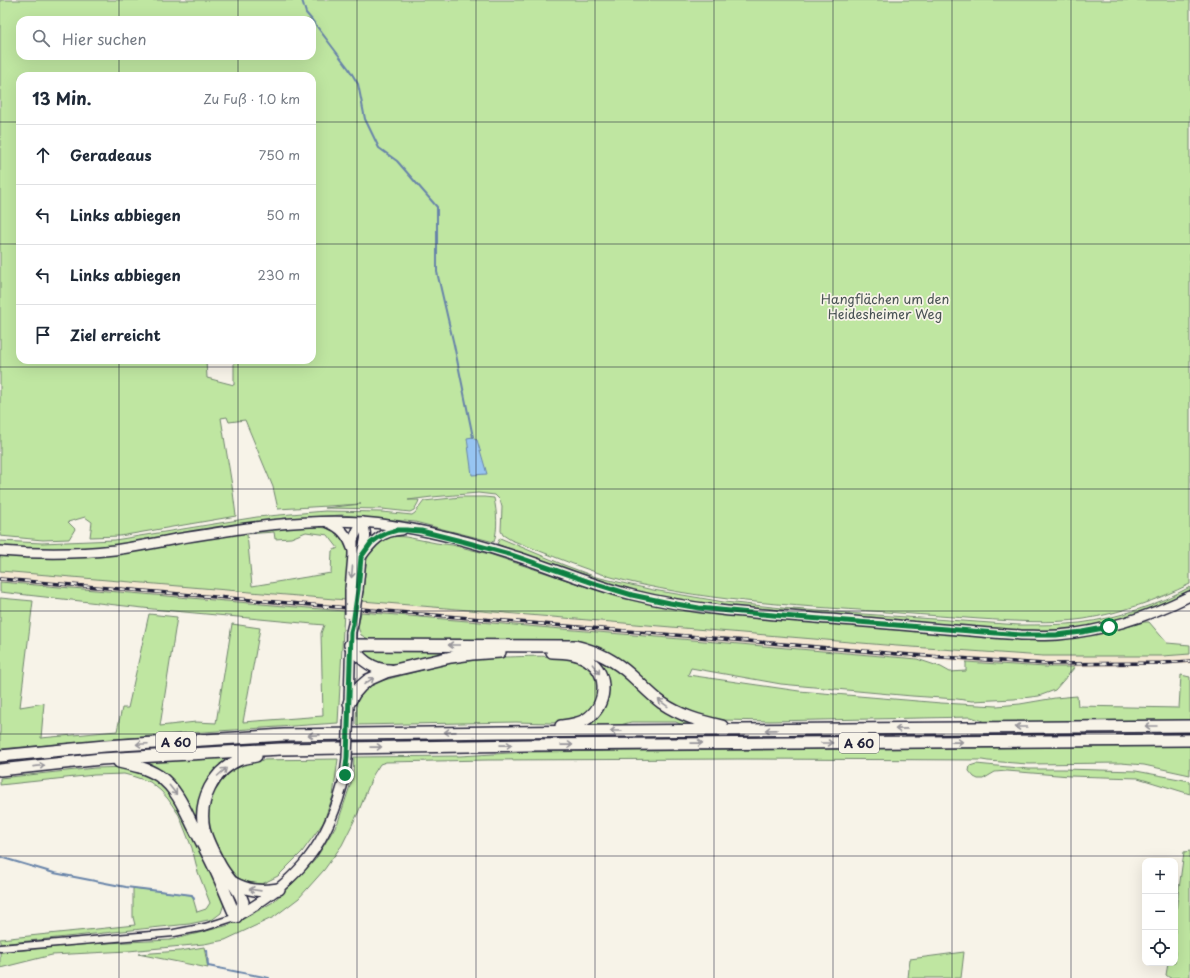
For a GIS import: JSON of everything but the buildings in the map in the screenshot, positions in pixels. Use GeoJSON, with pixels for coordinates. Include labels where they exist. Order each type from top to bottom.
{"type":"FeatureCollection","features":[{"type":"Feature","properties":{"kind":"highway"},"geometry":{"type":"LineString","coordinates":[[350,645],[365,662],[374,667],[385,670],[396,670]]}},
{"type":"Feature","properties":{"kind":"highway"},"geometry":{"type":"LineString","coordinates":[[350,645],[575,646],[589,649],[611,660],[632,675],[660,702],[686,717],[704,722],[753,730]]}},
{"type":"Feature","properties":{"kind":"highway"},"geometry":{"type":"LineString","coordinates":[[349,705],[354,694],[368,680],[386,672],[451,657],[472,654],[513,652],[558,652],[580,656],[595,666],[602,678],[604,692],[602,701],[592,716],[576,724],[503,732]]}},
{"type":"Feature","properties":{"kind":"highway","name":"A 60"},"geometry":{"type":"LineString","coordinates":[[0,756],[105,746],[284,735],[1190,726]]}},
{"type":"Feature","properties":{"kind":"highway","name":"A 60"},"geometry":{"type":"LineString","coordinates":[[0,770],[101,759],[281,749],[528,745],[1190,740]]}},
{"type":"Feature","properties":{"kind":"highway"},"geometry":{"type":"LineString","coordinates":[[101,759],[144,768],[159,776],[174,790],[182,802],[236,916],[241,910],[243,902],[221,866],[205,830],[203,812],[205,798],[216,777],[231,764],[241,759],[281,749]]}},
{"type":"Feature","properties":{"kind":"highway"},"geometry":{"type":"LineString","coordinates":[[232,882],[245,888],[260,891],[279,888]]}},
{"type":"Feature","properties":{"kind":"main road"},"geometry":{"type":"LineString","coordinates":[[322,522],[330,524],[342,531],[346,535],[357,556]]}},
{"type":"Feature","properties":{"kind":"main road"},"geometry":{"type":"LineString","coordinates":[[0,551],[65,553],[114,550],[262,526],[322,522],[362,522],[421,531],[509,554],[632,595],[699,608],[1021,635],[1056,635],[1109,627],[1152,613],[1190,596]]}},
{"type":"Feature","properties":{"kind":"main road"},"geometry":{"type":"LineString","coordinates":[[236,916],[268,898],[288,881],[304,863],[324,834],[342,789],[347,758],[350,645],[353,624],[357,556],[366,538],[365,528],[362,522]]}},
{"type":"Feature","properties":{"kind":"main road"},"geometry":{"type":"LineString","coordinates":[[357,556],[371,543],[387,533],[397,530],[421,531]]}},
{"type":"Feature","properties":{"kind":"street"},"geometry":{"type":"LineString","coordinates":[[0,948],[174,933],[206,927],[236,916]]}},
{"type":"Feature","properties":{"kind":"shaded area"},"geometry":{"type":"Polygon","coordinates":[[[0,571],[346,600],[344,611],[0,582],[0,571]]]}},
{"type":"Feature","properties":{"kind":"shaded area"},"geometry":{"type":"Polygon","coordinates":[[[362,601],[897,646],[1043,656],[1163,656],[1190,654],[1190,664],[1045,667],[898,657],[361,612],[362,601]]]}},
{"type":"Feature","properties":{"kind":"green space","name":"Hangflächen um den Heidesheimer Weg"},"geometry":{"type":"Polygon","coordinates":[[[0,0],[1190,0],[1190,584],[1152,601],[1112,613],[1071,621],[1045,622],[796,606],[693,594],[626,581],[596,572],[511,540],[503,535],[501,531],[502,507],[500,500],[495,495],[478,493],[408,500],[419,500],[414,510],[410,512],[382,509],[325,508],[361,504],[278,509],[273,487],[245,420],[229,422],[227,417],[221,418],[236,516],[120,536],[90,537],[92,522],[85,517],[68,522],[75,529],[69,539],[43,540],[0,536],[0,0]]]}},
{"type":"Feature","properties":{"kind":"green space"},"geometry":{"type":"Polygon","coordinates":[[[461,497],[494,498],[497,520],[494,542],[415,522],[341,515],[276,520],[204,530],[114,546],[63,549],[0,548],[0,541],[42,543],[115,540],[257,517],[325,511],[382,512],[412,515],[424,501],[461,497]]]}},
{"type":"Feature","properties":{"kind":"green space"},"geometry":{"type":"Polygon","coordinates":[[[313,527],[332,529],[343,536],[347,544],[350,562],[346,600],[0,571],[0,555],[138,549],[274,528],[313,527]],[[274,532],[247,534],[252,586],[331,573],[332,551],[338,548],[328,535],[306,532],[291,538],[275,539],[274,532]]]}},
{"type":"Feature","properties":{"kind":"green space"},"geometry":{"type":"Polygon","coordinates":[[[392,536],[452,545],[489,554],[594,589],[678,609],[722,615],[1012,638],[1055,638],[1109,632],[1144,622],[1149,622],[1167,643],[1190,645],[1190,654],[1163,656],[1043,656],[897,646],[362,601],[367,559],[371,549],[379,542],[392,536]]]}},
{"type":"Feature","properties":{"kind":"green space"},"geometry":{"type":"Polygon","coordinates":[[[500,538],[596,577],[653,590],[724,602],[792,609],[1019,625],[1057,625],[1109,618],[1151,605],[1190,587],[1190,592],[1152,610],[1110,623],[1086,628],[1055,631],[996,629],[813,615],[699,604],[632,592],[563,569],[497,544],[500,538]]]}},
{"type":"Feature","properties":{"kind":"green space"},"geometry":{"type":"Polygon","coordinates":[[[0,582],[344,611],[338,723],[188,733],[0,749],[0,598],[33,601],[20,707],[44,703],[41,738],[117,731],[122,708],[128,708],[149,614],[177,617],[160,726],[196,722],[216,723],[232,624],[260,628],[243,722],[323,716],[321,633],[324,625],[152,609],[0,592],[0,582]]]}},
{"type":"Feature","properties":{"kind":"green space"},"geometry":{"type":"Polygon","coordinates":[[[361,612],[917,659],[941,667],[950,672],[966,671],[966,662],[1045,667],[1075,667],[1055,690],[1039,696],[972,701],[781,684],[691,668],[688,675],[799,691],[941,703],[997,706],[1077,696],[1078,706],[1179,708],[1181,675],[1190,677],[1190,720],[986,722],[971,717],[770,721],[723,720],[698,716],[665,699],[627,664],[598,647],[571,641],[372,641],[361,635],[358,627],[361,612]]]}},
{"type":"Feature","properties":{"kind":"green space"},"geometry":{"type":"Polygon","coordinates":[[[491,648],[396,664],[378,663],[367,659],[360,652],[363,650],[491,648]]]}},
{"type":"Feature","properties":{"kind":"green space"},"geometry":{"type":"Polygon","coordinates":[[[595,654],[698,725],[682,725],[676,722],[631,722],[617,726],[579,726],[607,692],[587,656],[595,654]]]}},
{"type":"Feature","properties":{"kind":"green space"},"geometry":{"type":"Polygon","coordinates":[[[542,656],[580,662],[589,668],[596,677],[601,692],[586,716],[571,722],[356,725],[357,698],[366,688],[377,682],[445,664],[473,659],[542,656]]]}},
{"type":"Feature","properties":{"kind":"green space"},"geometry":{"type":"Polygon","coordinates":[[[1190,746],[1190,775],[1144,765],[1121,763],[1028,764],[982,760],[741,759],[386,762],[380,764],[373,775],[358,813],[342,845],[324,870],[299,898],[274,917],[225,940],[204,944],[128,951],[52,955],[0,968],[0,952],[85,944],[170,940],[229,925],[273,902],[315,860],[338,822],[353,777],[354,757],[460,756],[527,752],[1190,746]]]}},
{"type":"Feature","properties":{"kind":"green space"},"geometry":{"type":"Polygon","coordinates":[[[239,757],[210,780],[205,839],[177,788],[134,762],[239,757]]]}},
{"type":"Feature","properties":{"kind":"green space"},"geometry":{"type":"Polygon","coordinates":[[[338,759],[333,796],[323,823],[302,852],[278,876],[262,884],[248,882],[238,878],[225,864],[208,823],[208,805],[218,782],[240,763],[256,760],[338,759]]]}},
{"type":"Feature","properties":{"kind":"green space"},"geometry":{"type":"Polygon","coordinates":[[[976,764],[1029,769],[1136,771],[1190,781],[1190,794],[1138,778],[1070,776],[1007,771],[995,772],[983,779],[978,779],[969,771],[970,766],[976,764]]]}},
{"type":"Feature","properties":{"kind":"green space"},"geometry":{"type":"Polygon","coordinates":[[[126,767],[154,777],[174,796],[210,870],[224,904],[221,913],[213,919],[189,924],[0,944],[0,939],[135,925],[133,917],[133,888],[192,895],[197,912],[206,909],[210,903],[198,872],[192,848],[179,815],[161,791],[150,782],[124,774],[94,775],[0,785],[0,778],[95,768],[126,767]]]}},
{"type":"Feature","properties":{"kind":"green space"},"geometry":{"type":"Polygon","coordinates":[[[1190,851],[1190,977],[1170,978],[1166,975],[1168,966],[1178,966],[1178,896],[1184,852],[1190,851]]]}},
{"type":"Feature","properties":{"kind":"green space"},"geometry":{"type":"Polygon","coordinates":[[[204,947],[208,968],[138,954],[180,951],[204,947]]]}},
{"type":"Feature","properties":{"kind":"green space"},"geometry":{"type":"Polygon","coordinates":[[[964,952],[961,978],[908,978],[910,959],[964,952]]]}},
{"type":"Feature","properties":{"kind":"water"},"geometry":{"type":"Polygon","coordinates":[[[473,437],[477,440],[487,474],[472,475],[467,438],[473,437]]]}},
{"type":"Feature","properties":{"kind":"waterway"},"geometry":{"type":"LineString","coordinates":[[302,0],[306,13],[309,16]]}},
{"type":"Feature","properties":{"kind":"waterway"},"geometry":{"type":"LineString","coordinates":[[316,25],[349,69],[358,84],[365,119],[379,148],[397,161],[437,207],[437,272],[473,437]]}},
{"type":"Feature","properties":{"kind":"waterway"},"geometry":{"type":"LineString","coordinates":[[0,857],[54,873],[126,887],[192,895],[194,899]]}},
{"type":"Feature","properties":{"kind":"waterway"},"geometry":{"type":"LineString","coordinates":[[207,950],[208,966],[269,978]]}},
{"type":"Feature","properties":{"kind":"railway"},"geometry":{"type":"LineString","coordinates":[[0,579],[898,654],[1045,664],[1164,663],[1190,661]]}},
{"type":"Feature","properties":{"kind":"route"},"geometry":{"type":"LineString","coordinates":[[345,775],[347,758],[350,638],[358,590],[361,557],[371,543],[379,537],[397,530],[421,531],[465,542],[509,554],[632,595],[699,608],[1021,635],[1056,635],[1109,627]]}}]}
